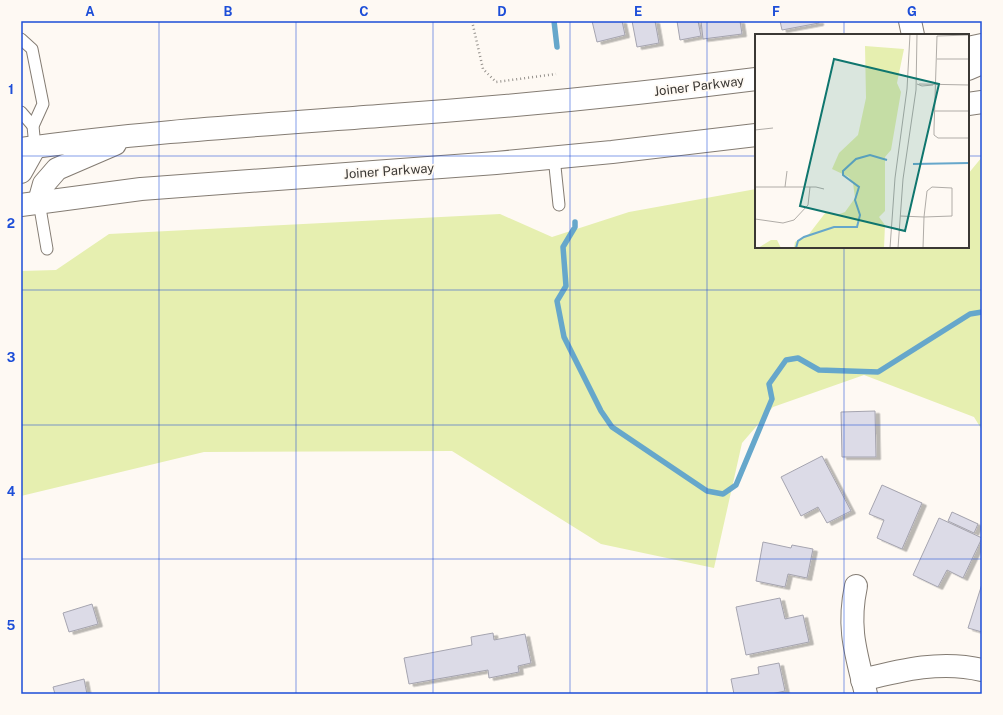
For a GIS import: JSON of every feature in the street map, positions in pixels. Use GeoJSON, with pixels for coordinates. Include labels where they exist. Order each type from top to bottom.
{"type":"FeatureCollection","features":[{"type":"Feature","properties":{"kind":"main road"},"geometry":{"type":"LineString","coordinates":[[910,21],[913,34]]}},
{"type":"Feature","properties":{"kind":"main road"},"geometry":{"type":"LineString","coordinates":[[969,48],[982,45]]}},
{"type":"Feature","properties":{"kind":"main road"},"geometry":{"type":"LineString","coordinates":[[969,69],[982,63]]}},
{"type":"Feature","properties":{"kind":"main road","name":"Joiner Parkway"},"geometry":{"type":"LineString","coordinates":[[30,141],[137,135],[542,103],[674,90],[755,79]]}},
{"type":"Feature","properties":{"kind":"main road"},"geometry":{"type":"LineString","coordinates":[[969,104],[982,102]]}},
{"type":"Feature","properties":{"kind":"main road"},"geometry":{"type":"LineString","coordinates":[[30,204],[57,169],[137,135]]}},
{"type":"Feature","properties":{"kind":"main road","name":"Joiner Parkway"},"geometry":{"type":"LineString","coordinates":[[30,204],[156,187],[554,157],[679,145],[755,135]]}},
{"type":"Feature","properties":{"kind":"main road"},"geometry":{"type":"LineString","coordinates":[[21,172],[30,141]]}},
{"type":"Feature","properties":{"kind":"main road"},"geometry":{"type":"LineString","coordinates":[[856,586],[851,621],[864,687],[910,669],[935,665],[961,666],[982,670]]}},
{"type":"Feature","properties":{"kind":"lane"},"geometry":{"type":"LineString","coordinates":[[21,39],[32,49],[43,104],[30,141]]}},
{"type":"Feature","properties":{"kind":"lane"},"geometry":{"type":"LineString","coordinates":[[21,112],[30,141]]}},
{"type":"Feature","properties":{"kind":"lane"},"geometry":{"type":"LineString","coordinates":[[554,157],[559,206]]}},
{"type":"Feature","properties":{"kind":"lane"},"geometry":{"type":"LineString","coordinates":[[30,204],[47,249]]}},
{"type":"Feature","properties":{"kind":"path"},"geometry":{"type":"LineString","coordinates":[[472,21],[483,69],[496,82],[556,74]]}},
{"type":"Feature","properties":{"kind":"green space"},"geometry":{"type":"Polygon","coordinates":[[[982,157],[982,430],[974,417],[864,375],[773,407],[742,443],[714,568],[601,544],[452,451],[204,452],[21,496],[21,271],[56,270],[109,234],[500,214],[552,237],[629,212],[755,189],[755,248],[969,248],[969,173],[982,157]]]}},
{"type":"Feature","properties":{"kind":"building"},"geometry":{"type":"Polygon","coordinates":[[[592,21],[622,21],[625,35],[597,42],[592,21]]]}},
{"type":"Feature","properties":{"kind":"building"},"geometry":{"type":"Polygon","coordinates":[[[632,21],[655,21],[659,43],[637,47],[632,21]]]}},
{"type":"Feature","properties":{"kind":"building"},"geometry":{"type":"Polygon","coordinates":[[[677,21],[698,21],[701,36],[680,40],[677,21]]]}},
{"type":"Feature","properties":{"kind":"building"},"geometry":{"type":"Polygon","coordinates":[[[701,21],[740,21],[742,34],[703,39],[701,21]]]}},
{"type":"Feature","properties":{"kind":"building"},"geometry":{"type":"Polygon","coordinates":[[[780,21],[819,21],[819,23],[782,30],[780,21]]]}},
{"type":"Feature","properties":{"kind":"building"},"geometry":{"type":"Polygon","coordinates":[[[875,411],[876,457],[842,457],[841,412],[875,411]]]}},
{"type":"Feature","properties":{"kind":"building"},"geometry":{"type":"Polygon","coordinates":[[[822,456],[851,511],[827,523],[818,507],[801,516],[781,477],[822,456]]]}},
{"type":"Feature","properties":{"kind":"building"},"geometry":{"type":"Polygon","coordinates":[[[882,485],[922,503],[902,549],[877,538],[884,520],[869,514],[882,485]]]}},
{"type":"Feature","properties":{"kind":"building"},"geometry":{"type":"Polygon","coordinates":[[[952,512],[978,524],[974,533],[948,521],[952,512]]]}},
{"type":"Feature","properties":{"kind":"building"},"geometry":{"type":"Polygon","coordinates":[[[939,518],[982,538],[963,578],[947,570],[938,587],[913,575],[939,518]]]}},
{"type":"Feature","properties":{"kind":"building"},"geometry":{"type":"Polygon","coordinates":[[[763,542],[791,548],[792,545],[813,549],[807,578],[788,574],[785,587],[756,581],[763,542]]]}},
{"type":"Feature","properties":{"kind":"building"},"geometry":{"type":"Polygon","coordinates":[[[982,584],[982,632],[968,628],[982,584]]]}},
{"type":"Feature","properties":{"kind":"building"},"geometry":{"type":"Polygon","coordinates":[[[780,598],[785,619],[803,615],[809,642],[746,655],[736,607],[780,598]]]}},
{"type":"Feature","properties":{"kind":"building"},"geometry":{"type":"Polygon","coordinates":[[[92,604],[98,624],[69,632],[63,613],[92,604]]]}},
{"type":"Feature","properties":{"kind":"building"},"geometry":{"type":"Polygon","coordinates":[[[493,633],[494,640],[525,634],[531,663],[518,666],[519,672],[489,678],[488,670],[409,684],[404,658],[472,645],[471,637],[493,633]]]}},
{"type":"Feature","properties":{"kind":"building"},"geometry":{"type":"Polygon","coordinates":[[[779,663],[785,691],[771,694],[734,694],[731,679],[759,674],[758,667],[779,663]]]}},
{"type":"Feature","properties":{"kind":"building"},"geometry":{"type":"Polygon","coordinates":[[[84,679],[87,694],[55,694],[53,687],[84,679]]]}},
{"type":"Feature","properties":{"kind":"waterway"},"geometry":{"type":"LineString","coordinates":[[554,21],[557,47]]}},
{"type":"Feature","properties":{"kind":"waterway"},"geometry":{"type":"LineString","coordinates":[[575,222],[575,227],[563,247],[566,286],[557,301],[564,337],[601,411],[612,427],[707,491],[723,494],[736,485],[772,399],[769,384],[786,360],[798,358],[819,370],[878,372],[970,314],[982,312]]}}]}
